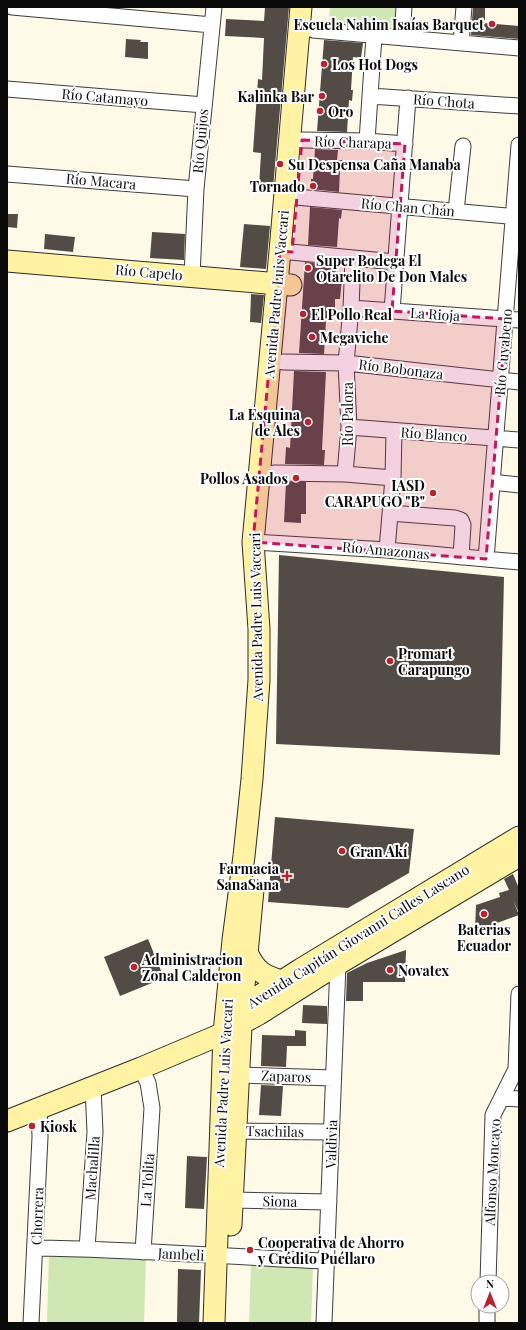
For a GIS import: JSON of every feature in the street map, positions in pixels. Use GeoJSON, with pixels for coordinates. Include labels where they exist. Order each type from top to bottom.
{"type":"FeatureCollection","features":[{"type":"Feature","properties":{"kind":"main road","name":"Avenida Padre Luis Vaccari"},"geometry":{"type":"LineString","coordinates":[[227,1323],[223,1256],[233,1021],[233,940],[250,802],[259,680],[260,542],[284,284],[301,7]]}},
{"type":"Feature","properties":{"kind":"main road","name":"Avenida Padre Luis Vaccari"},"geometry":{"type":"LineString","coordinates":[[286,252],[296,197],[315,7]]}},
{"type":"Feature","properties":{"kind":"main road","name":"Río Capelo"},"geometry":{"type":"LineString","coordinates":[[7,261],[284,284]]}},
{"type":"Feature","properties":{"kind":"main road","name":"Avenida Padre Luis Vaccari"},"geometry":{"type":"LineString","coordinates":[[214,1323],[232,1200],[228,1130],[239,1075],[233,1021],[247,952],[273,682],[272,628],[260,542],[274,472],[284,362],[284,284]]}},
{"type":"Feature","properties":{"kind":"main road","name":"Avenida Capitán Giovanni Calles Lascano"},"geometry":{"type":"LineString","coordinates":[[7,1121],[202,1042],[233,1021],[282,981],[519,837]]}},
{"type":"Feature","properties":{"kind":"main road","name":"Avenida Capitán Giovanni Calles Lascano"},"geometry":{"type":"LineString","coordinates":[[233,1021],[338,964],[519,856]]}},
{"type":"Feature","properties":{"kind":"main road"},"geometry":{"type":"LineString","coordinates":[[247,952],[251,961],[262,973],[271,978],[282,981]]}},
{"type":"Feature","properties":{"kind":"street"},"geometry":{"type":"LineString","coordinates":[[12,7],[212,25]]}},
{"type":"Feature","properties":{"kind":"street","name":"Río Quijos"},"geometry":{"type":"LineString","coordinates":[[192,276],[196,189],[214,7]]}},
{"type":"Feature","properties":{"kind":"street"},"geometry":{"type":"LineString","coordinates":[[402,38],[404,7]]}},
{"type":"Feature","properties":{"kind":"street"},"geometry":{"type":"LineString","coordinates":[[460,43],[464,7]]}},
{"type":"Feature","properties":{"kind":"street"},"geometry":{"type":"LineString","coordinates":[[313,30],[519,48]]}},
{"type":"Feature","properties":{"kind":"street"},"geometry":{"type":"LineString","coordinates":[[367,141],[374,36]]}},
{"type":"Feature","properties":{"kind":"street","name":"Río Catamayo"},"geometry":{"type":"LineString","coordinates":[[7,89],[204,104]]}},
{"type":"Feature","properties":{"kind":"street","name":"Río Chota"},"geometry":{"type":"LineString","coordinates":[[370,96],[519,106]]}},
{"type":"Feature","properties":{"kind":"street"},"geometry":{"type":"LineString","coordinates":[[392,311],[408,98]]}},
{"type":"Feature","properties":{"kind":"street","name":"Río Charapa"},"geometry":{"type":"LineString","coordinates":[[302,140],[367,141],[405,144]]}},
{"type":"Feature","properties":{"kind":"street"},"geometry":{"type":"LineString","coordinates":[[456,212],[463,146]]}},
{"type":"Feature","properties":{"kind":"street","name":"Río Cuyabeno"},"geometry":{"type":"LineString","coordinates":[[486,559],[500,381],[512,320],[519,146]]}},
{"type":"Feature","properties":{"kind":"street","name":"Río Macara"},"geometry":{"type":"LineString","coordinates":[[7,174],[196,189]]}},
{"type":"Feature","properties":{"kind":"street","name":"Río Chan Chán"},"geometry":{"type":"LineString","coordinates":[[296,197],[516,217]]}},
{"type":"Feature","properties":{"kind":"street"},"geometry":{"type":"LineString","coordinates":[[286,252],[395,262]]}},
{"type":"Feature","properties":{"kind":"street","name":"Río Palora"},"geometry":{"type":"LineString","coordinates":[[345,474],[349,427],[346,363],[351,308],[353,258]]}},
{"type":"Feature","properties":{"kind":"street","name":"La Rioja"},"geometry":{"type":"LineString","coordinates":[[351,308],[512,320]]}},
{"type":"Feature","properties":{"kind":"street","name":"Río Bobonaza"},"geometry":{"type":"LineString","coordinates":[[284,362],[346,363],[519,382]]}},
{"type":"Feature","properties":{"kind":"street","name":"Río Blanco"},"geometry":{"type":"LineString","coordinates":[[349,427],[519,440]]}},
{"type":"Feature","properties":{"kind":"street"},"geometry":{"type":"LineString","coordinates":[[387,550],[394,430]]}},
{"type":"Feature","properties":{"kind":"street"},"geometry":{"type":"LineString","coordinates":[[274,472],[345,474],[392,478]]}},
{"type":"Feature","properties":{"kind":"street"},"geometry":{"type":"LineString","coordinates":[[492,482],[519,485]]}},
{"type":"Feature","properties":{"kind":"street"},"geometry":{"type":"LineString","coordinates":[[390,513],[455,518],[461,520],[463,525],[461,557]]}},
{"type":"Feature","properties":{"kind":"street","name":"Río Amazonas"},"geometry":{"type":"LineString","coordinates":[[260,542],[387,550],[519,562]]}},
{"type":"Feature","properties":{"kind":"street","name":"Valdivia"},"geometry":{"type":"LineString","coordinates":[[324,1323],[338,964]]}},
{"type":"Feature","properties":{"kind":"street","name":"Alfonso Moncayo"},"geometry":{"type":"LineString","coordinates":[[488,1274],[493,1115],[516,1069],[519,994]]}},
{"type":"Feature","properties":{"kind":"street","name":"La Tolita"},"geometry":{"type":"LineString","coordinates":[[141,1068],[148,1083],[152,1108],[142,1252]]}},
{"type":"Feature","properties":{"kind":"street","name":"Zaparos"},"geometry":{"type":"LineString","coordinates":[[239,1075],[333,1078]]}},
{"type":"Feature","properties":{"kind":"street","name":"Machalilla"},"geometry":{"type":"LineString","coordinates":[[87,1249],[95,1132],[93,1087]]}},
{"type":"Feature","properties":{"kind":"street"},"geometry":{"type":"LineString","coordinates":[[502,1098],[519,1099]]}},
{"type":"Feature","properties":{"kind":"street","name":"Chorrera"},"geometry":{"type":"LineString","coordinates":[[31,1323],[40,1137],[39,1109]]}},
{"type":"Feature","properties":{"kind":"street","name":"Tsachilas"},"geometry":{"type":"LineString","coordinates":[[228,1130],[331,1132]]}},
{"type":"Feature","properties":{"kind":"street","name":"Siona"},"geometry":{"type":"LineString","coordinates":[[232,1200],[329,1202]]}},
{"type":"Feature","properties":{"kind":"street","name":"Jambeli"},"geometry":{"type":"LineString","coordinates":[[35,1248],[87,1249],[326,1261]]}},
{"type":"Feature","properties":{"kind":"highlighted area"},"geometry":{"type":"Polygon","coordinates":[[[302,140],[405,144],[392,311],[506,319],[486,559],[253,542],[280,251],[292,252],[302,140]]]}},
{"type":"Feature","properties":{"kind":"green space"},"geometry":{"type":"Polygon","coordinates":[[[330,7],[408,7],[407,33],[328,27],[330,7]]]}},
{"type":"Feature","properties":{"kind":"green space"},"geometry":{"type":"Polygon","coordinates":[[[49,1254],[146,1258],[144,1323],[47,1323],[49,1254]]]}},
{"type":"Feature","properties":{"kind":"green space"},"geometry":{"type":"Polygon","coordinates":[[[251,1264],[313,1266],[311,1323],[249,1323],[251,1264]]]}},
{"type":"Feature","properties":{"kind":"building"},"geometry":{"type":"Polygon","coordinates":[[[265,7],[289,7],[273,188],[259,188],[261,153],[253,152],[258,79],[262,80],[264,38],[225,36],[226,19],[264,21],[265,7]]]}},
{"type":"Feature","properties":{"kind":"building"},"geometry":{"type":"Polygon","coordinates":[[[473,7],[485,7],[485,23],[519,26],[519,39],[471,35],[473,7]]]}},
{"type":"Feature","properties":{"kind":"building"},"geometry":{"type":"Polygon","coordinates":[[[126,39],[148,42],[148,59],[125,57],[126,39]]]}},
{"type":"Feature","properties":{"kind":"building"},"geometry":{"type":"Polygon","coordinates":[[[324,40],[363,43],[361,58],[353,57],[351,90],[353,90],[352,101],[349,100],[347,132],[317,131],[324,40]]]}},
{"type":"Feature","properties":{"kind":"building"},"geometry":{"type":"Polygon","coordinates":[[[315,149],[338,150],[337,160],[343,160],[342,170],[340,170],[339,192],[311,189],[315,149]]]}},
{"type":"Feature","properties":{"kind":"building"},"geometry":{"type":"Polygon","coordinates":[[[310,207],[342,210],[341,219],[339,218],[337,247],[308,245],[310,207]]]}},
{"type":"Feature","properties":{"kind":"building"},"geometry":{"type":"Polygon","coordinates":[[[7,214],[18,214],[17,228],[7,227],[7,214]]]}},
{"type":"Feature","properties":{"kind":"building"},"geometry":{"type":"Polygon","coordinates":[[[244,224],[270,226],[266,269],[240,267],[244,224]]]}},
{"type":"Feature","properties":{"kind":"building"},"geometry":{"type":"Polygon","coordinates":[[[152,232],[185,234],[184,260],[150,258],[152,232]]]}},
{"type":"Feature","properties":{"kind":"building"},"geometry":{"type":"Polygon","coordinates":[[[45,234],[75,237],[73,252],[44,249],[45,234]]]}},
{"type":"Feature","properties":{"kind":"building"},"geometry":{"type":"Polygon","coordinates":[[[305,262],[336,265],[335,278],[342,279],[340,299],[335,299],[335,311],[330,311],[329,321],[326,321],[324,354],[299,353],[305,262]]]}},
{"type":"Feature","properties":{"kind":"building"},"geometry":{"type":"Polygon","coordinates":[[[251,294],[264,295],[261,323],[250,322],[251,294]]]}},
{"type":"Feature","properties":{"kind":"building"},"geometry":{"type":"Polygon","coordinates":[[[294,371],[326,372],[322,450],[325,450],[324,465],[285,464],[286,447],[290,448],[294,371]]]}},
{"type":"Feature","properties":{"kind":"building"},"geometry":{"type":"Polygon","coordinates":[[[286,482],[306,482],[306,514],[301,514],[301,523],[284,522],[286,482]]]}},
{"type":"Feature","properties":{"kind":"building","name":"Promart Carapungo"},"geometry":{"type":"Polygon","coordinates":[[[279,555],[504,577],[500,755],[276,744],[279,555]]]}},
{"type":"Feature","properties":{"kind":"building","name":"Gran Akí"},"geometry":{"type":"Polygon","coordinates":[[[275,817],[414,829],[409,873],[348,908],[268,902],[275,817]]]}},
{"type":"Feature","properties":{"kind":"building"},"geometry":{"type":"Polygon","coordinates":[[[513,874],[519,886],[519,913],[513,900],[519,915],[475,931],[476,905],[500,897],[499,893],[509,890],[504,879],[513,874]]]}},
{"type":"Feature","properties":{"kind":"building","name":"Administracion Zonal Calderon"},"geometry":{"type":"Polygon","coordinates":[[[148,939],[164,978],[120,996],[104,957],[148,939]]]}},
{"type":"Feature","properties":{"kind":"building"},"geometry":{"type":"Polygon","coordinates":[[[406,950],[405,982],[363,982],[363,1001],[346,1001],[347,973],[367,963],[406,950]]]}},
{"type":"Feature","properties":{"kind":"building"},"geometry":{"type":"Polygon","coordinates":[[[303,1005],[327,1006],[327,1024],[302,1023],[303,1005]]]}},
{"type":"Feature","properties":{"kind":"building"},"geometry":{"type":"Polygon","coordinates":[[[295,1030],[306,1031],[306,1046],[287,1046],[286,1067],[261,1066],[262,1035],[295,1036],[295,1030]]]}},
{"type":"Feature","properties":{"kind":"building"},"geometry":{"type":"Polygon","coordinates":[[[261,1085],[283,1086],[281,1116],[259,1115],[261,1085]]]}},
{"type":"Feature","properties":{"kind":"building"},"geometry":{"type":"Polygon","coordinates":[[[187,1156],[207,1157],[204,1209],[185,1208],[187,1156]]]}},
{"type":"Feature","properties":{"kind":"building"},"geometry":{"type":"Polygon","coordinates":[[[178,1269],[201,1270],[199,1323],[177,1323],[178,1269]]]}},
{"type":"Feature","properties":{"kind":"place","name":"Escuela Nahim Isaías Barquet"},"geometry":{"type":"Point","coordinates":[492,24]}},
{"type":"Feature","properties":{"kind":"place","name":"Los Hot Dogs"},"geometry":{"type":"Point","coordinates":[324,64]}},
{"type":"Feature","properties":{"kind":"place","name":"Kalinka Bar"},"geometry":{"type":"Point","coordinates":[322,96]}},
{"type":"Feature","properties":{"kind":"place","name":"Oro"},"geometry":{"type":"Point","coordinates":[320,111]}},
{"type":"Feature","properties":{"kind":"place","name":"Su Despensa Caña Manaba"},"geometry":{"type":"Point","coordinates":[280,164]}},
{"type":"Feature","properties":{"kind":"place","name":"Tornado"},"geometry":{"type":"Point","coordinates":[313,186]}},
{"type":"Feature","properties":{"kind":"place","name":"Super Bodega El Otarelito De Don Males"},"geometry":{"type":"Point","coordinates":[308,268]}},
{"type":"Feature","properties":{"kind":"place","name":"El Pollo Real"},"geometry":{"type":"Point","coordinates":[303,314]}},
{"type":"Feature","properties":{"kind":"place","name":"Megaviche"},"geometry":{"type":"Point","coordinates":[312,337]}},
{"type":"Feature","properties":{"kind":"place","name":"La Esquina de Ales"},"geometry":{"type":"Point","coordinates":[308,422]}},
{"type":"Feature","properties":{"kind":"place","name":"Pollos Asados"},"geometry":{"type":"Point","coordinates":[296,478]}},
{"type":"Feature","properties":{"kind":"place","name":"IASD CARAPUGO \"B\""},"geometry":{"type":"Point","coordinates":[433,493]}},
{"type":"Feature","properties":{"kind":"place","name":"Promart Carapungo"},"geometry":{"type":"Point","coordinates":[390,661]}},
{"type":"Feature","properties":{"kind":"place","name":"Gran Akí"},"geometry":{"type":"Point","coordinates":[342,851]}},
{"type":"Feature","properties":{"kind":"place","name":"Farmacia SanaSana"},"geometry":{"type":"Point","coordinates":[287,876]}},
{"type":"Feature","properties":{"kind":"place","name":"Baterias Ecuador"},"geometry":{"type":"Point","coordinates":[484,914]}},
{"type":"Feature","properties":{"kind":"place","name":"Administracion Zonal Calderon"},"geometry":{"type":"Point","coordinates":[134,967]}},
{"type":"Feature","properties":{"kind":"place","name":"Novatex"},"geometry":{"type":"Point","coordinates":[390,970]}},
{"type":"Feature","properties":{"kind":"place","name":"Kiosk"},"geometry":{"type":"Point","coordinates":[32,1126]}},
{"type":"Feature","properties":{"kind":"place","name":"Cooperativa de Ahorro y Crédito Puéllaro"},"geometry":{"type":"Point","coordinates":[250,1250]}}]}
